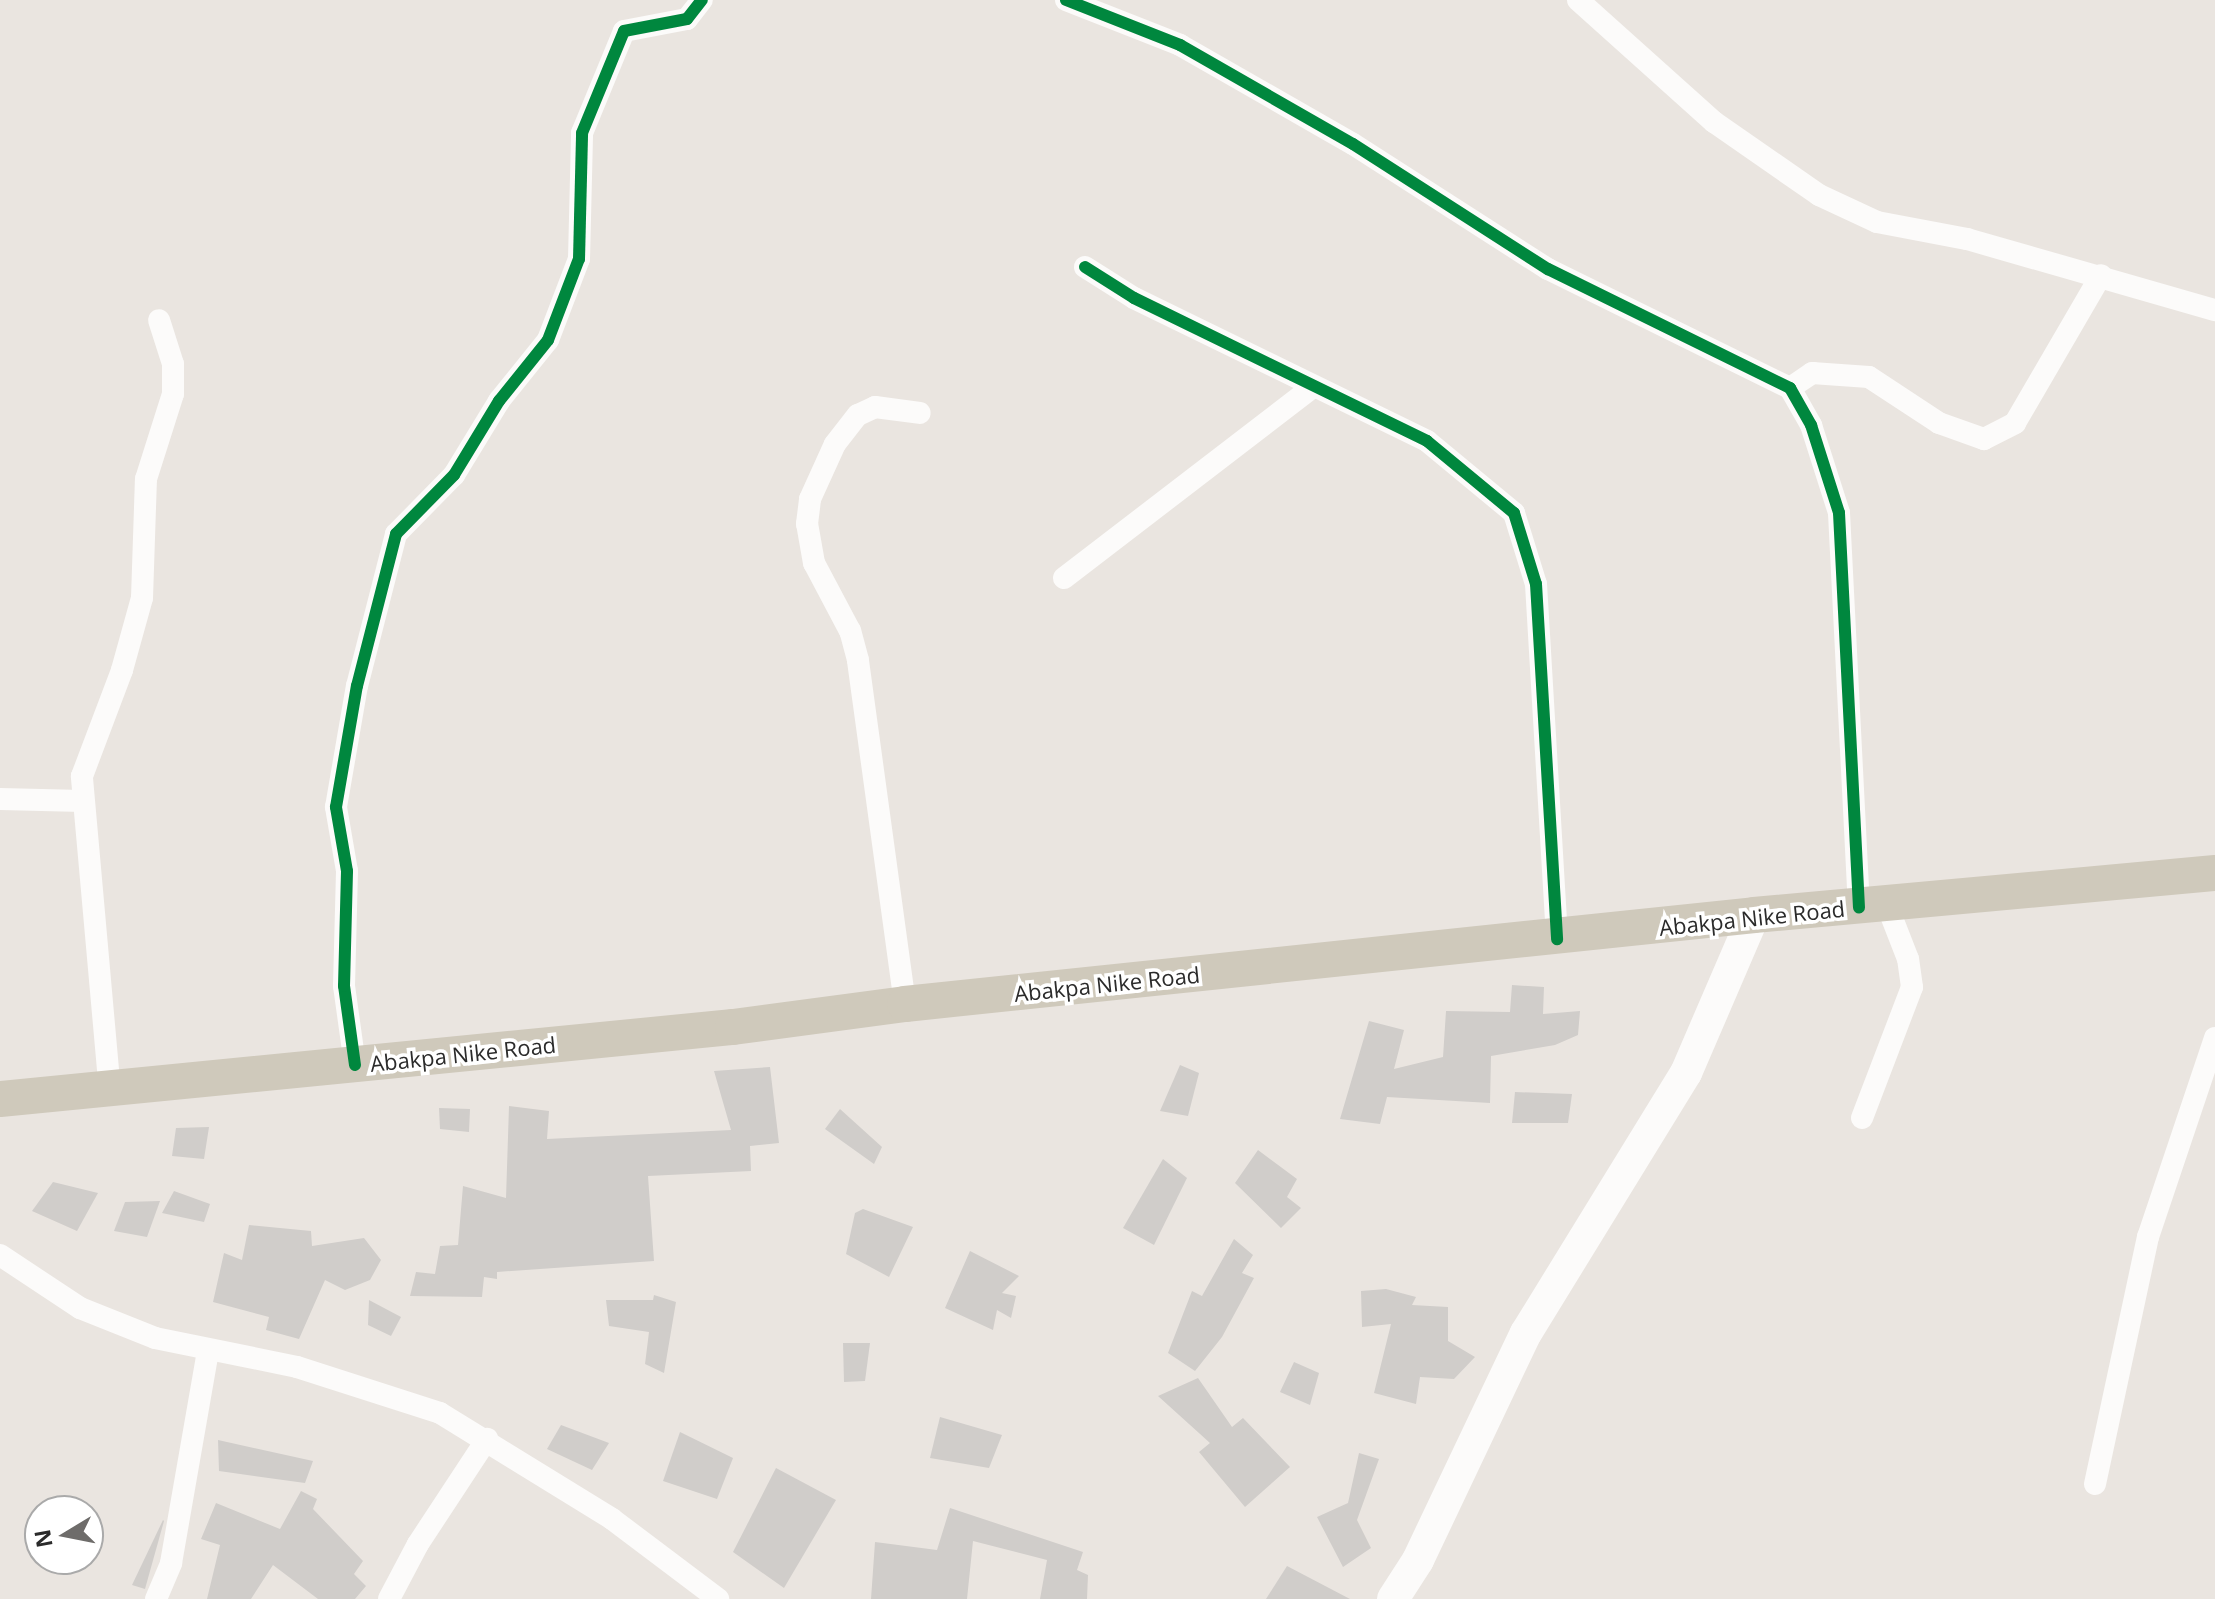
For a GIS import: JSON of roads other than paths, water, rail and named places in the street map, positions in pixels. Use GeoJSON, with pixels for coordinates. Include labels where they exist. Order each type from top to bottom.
{"type":"FeatureCollection","features":[{"type":"Feature","properties":{"kind":"main road","name":"Abakpa Nike Road"},"geometry":{"type":"LineString","coordinates":[[0,1099],[110,1092],[905,1004],[1557,939],[1754,915],[2215,873]]}},
{"type":"Feature","properties":{"kind":"street"},"geometry":{"type":"LineString","coordinates":[[355,1065],[344,986],[347,871],[336,807],[357,686],[396,534],[454,475],[504,394],[548,340],[579,259],[582,133],[624,31],[687,19],[702,0]]}},
{"type":"Feature","properties":{"kind":"street"},"geometry":{"type":"LineString","coordinates":[[1066,0],[1180,45],[1353,144],[1548,269],[1790,388],[1811,425],[1839,513],[1873,906],[1908,959],[1912,987],[1862,1118]]}},
{"type":"Feature","properties":{"kind":"street"},"geometry":{"type":"LineString","coordinates":[[1578,0],[1714,122],[1819,195],[1877,222],[1967,239],[2215,310]]}},
{"type":"Feature","properties":{"kind":"street"},"geometry":{"type":"LineString","coordinates":[[1085,267],[1134,298],[1427,441],[1514,513],[1536,584],[1557,939]]}},
{"type":"Feature","properties":{"kind":"street"},"geometry":{"type":"LineString","coordinates":[[1790,388],[1812,373],[1869,377],[1939,423],[1984,439],[2015,423],[2101,275]]}},
{"type":"Feature","properties":{"kind":"street"},"geometry":{"type":"LineString","coordinates":[[110,1092],[83,801],[85,759],[122,670],[142,598],[146,479],[173,394],[173,364],[159,320]]}},
{"type":"Feature","properties":{"kind":"street"},"geometry":{"type":"LineString","coordinates":[[1064,578],[1313,387]]}},
{"type":"Feature","properties":{"kind":"street"},"geometry":{"type":"LineString","coordinates":[[905,1004],[858,660],[850,631],[814,563],[807,524],[810,499],[835,444],[858,415],[875,407],[920,413]]}},
{"type":"Feature","properties":{"kind":"street"},"geometry":{"type":"LineString","coordinates":[[0,799],[83,801]]}},
{"type":"Feature","properties":{"kind":"street"},"geometry":{"type":"LineString","coordinates":[[1393,1599],[1418,1560],[1526,1333],[1686,1073],[1754,915]]}},
{"type":"Feature","properties":{"kind":"street"},"geometry":{"type":"LineString","coordinates":[[2095,1484],[2148,1237],[2215,1038]]}},
{"type":"Feature","properties":{"kind":"street"},"geometry":{"type":"LineString","coordinates":[[0,1255],[80,1308],[155,1338],[297,1367],[411,1401],[487,1439],[652,1546],[718,1599]]}},
{"type":"Feature","properties":{"kind":"street"},"geometry":{"type":"LineString","coordinates":[[156,1599],[171,1563],[208,1351]]}},
{"type":"Feature","properties":{"kind":"street"},"geometry":{"type":"LineString","coordinates":[[389,1599],[418,1544],[487,1439]]}}]}
